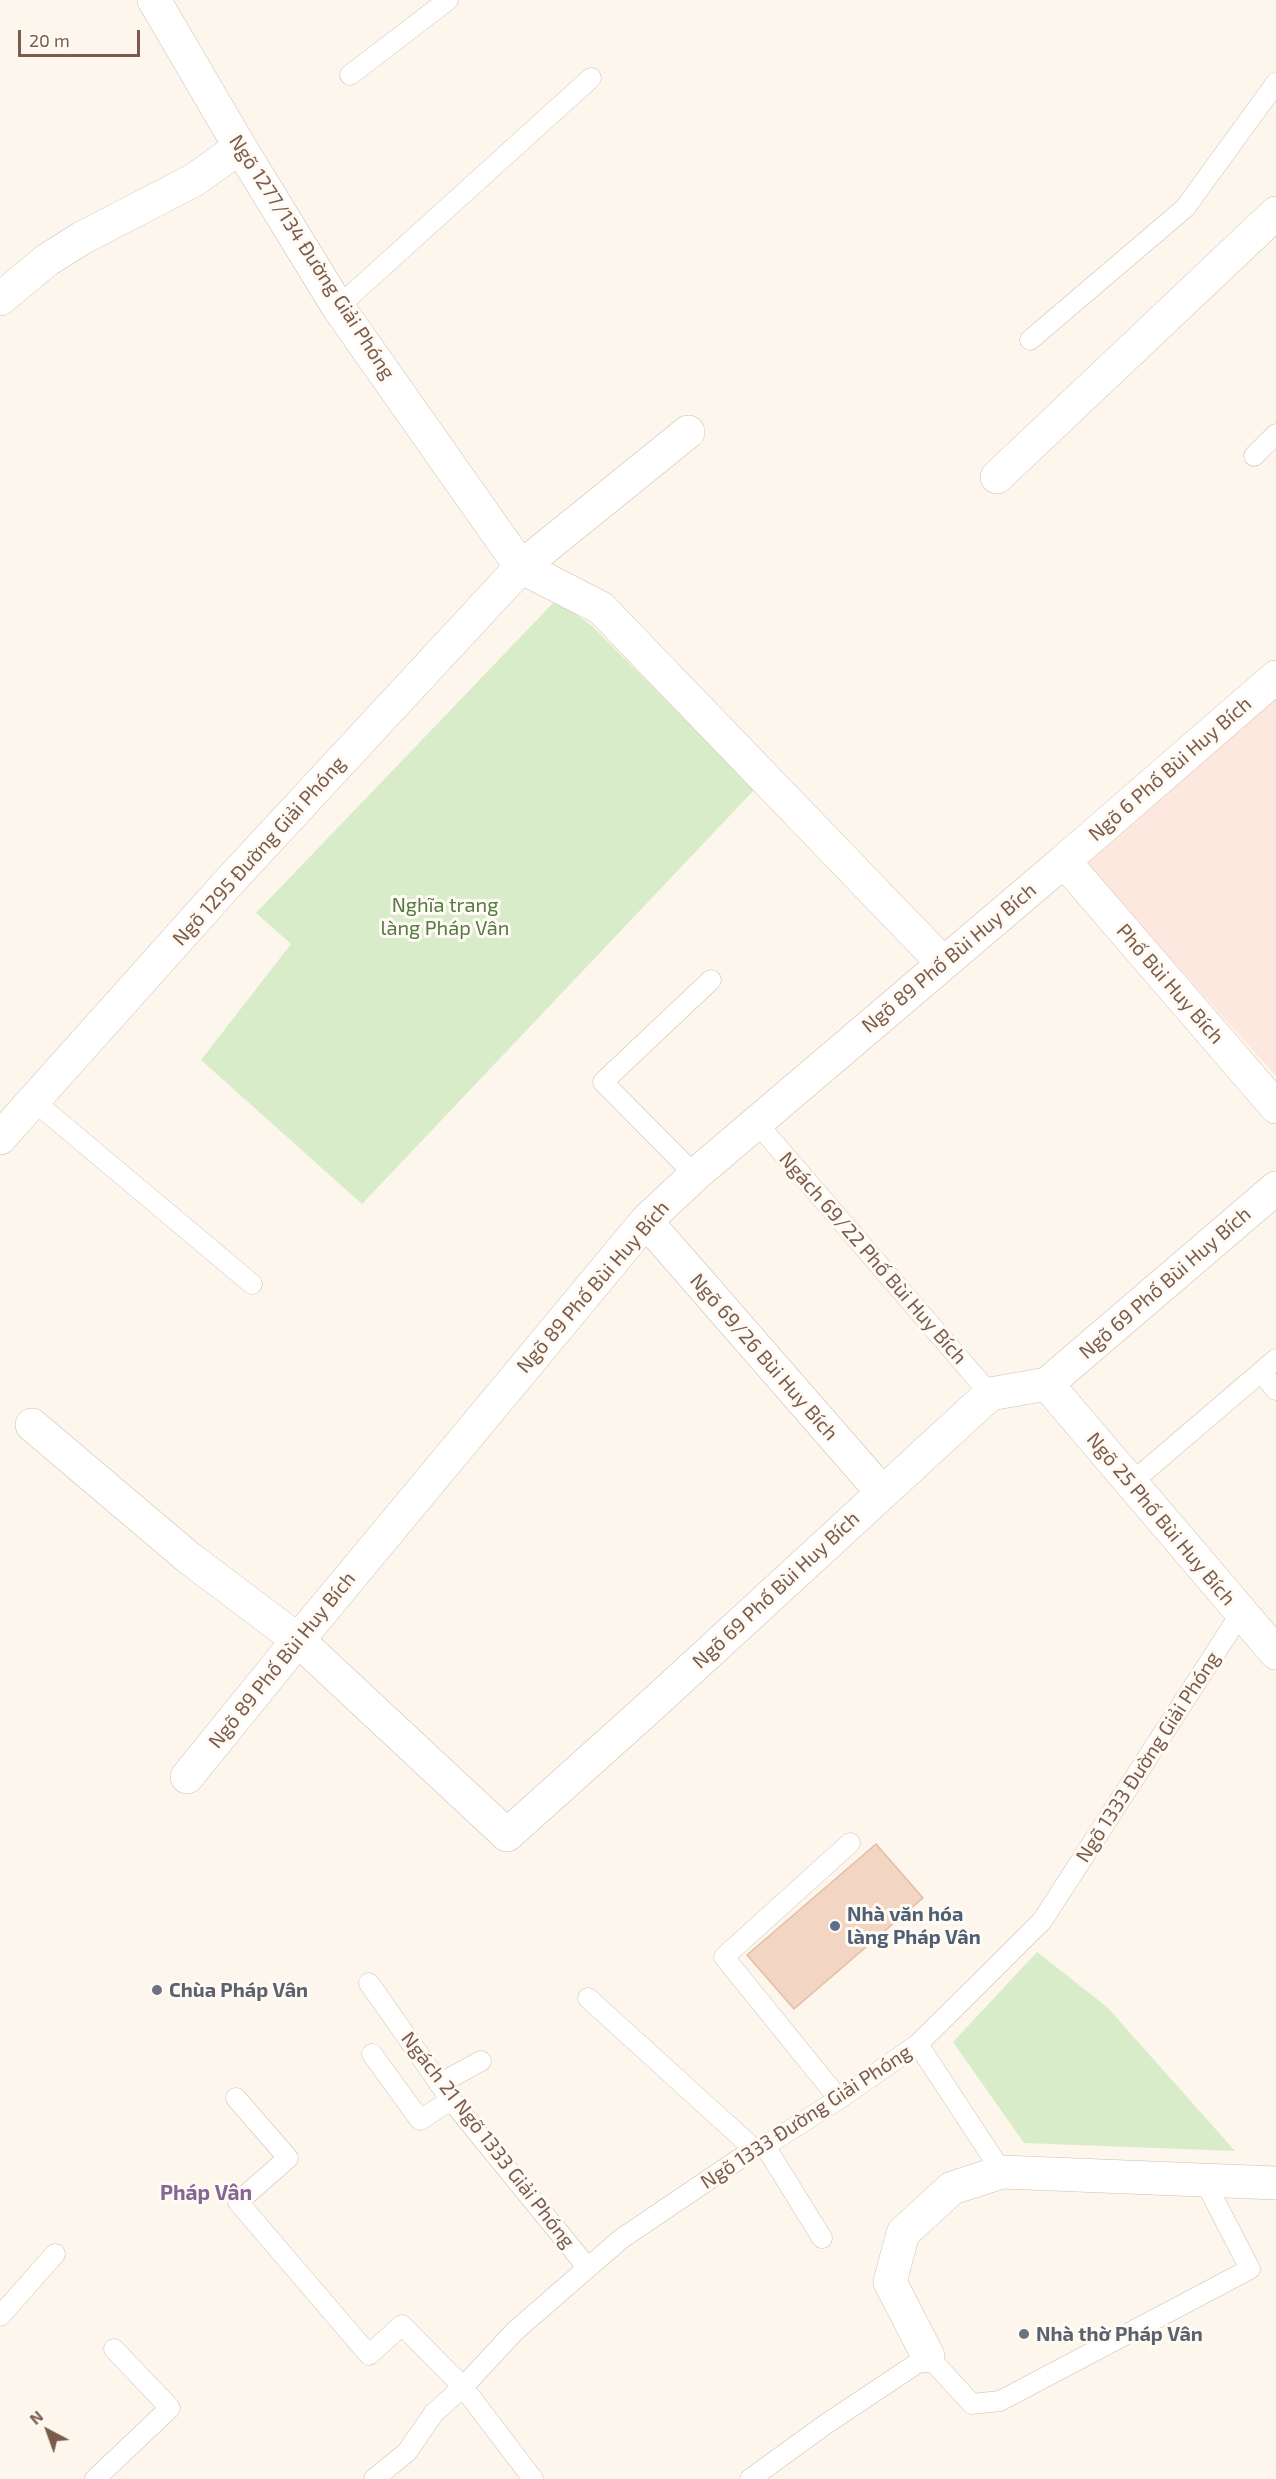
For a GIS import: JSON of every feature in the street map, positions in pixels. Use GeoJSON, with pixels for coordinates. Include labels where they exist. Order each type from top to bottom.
{"type":"FeatureCollection","features":[{"type":"Feature","properties":{"kind":"street","name":"Ngõ 1277/134 Đường Giải Phóng"},"geometry":{"type":"LineString","coordinates":[[154,0],[240,147],[338,307],[522,567]]}},
{"type":"Feature","properties":{"kind":"street"},"geometry":{"type":"LineString","coordinates":[[0,299],[47,260],[82,238],[194,180],[240,147]]}},
{"type":"Feature","properties":{"kind":"street"},"geometry":{"type":"LineString","coordinates":[[997,477],[1276,213]]}},
{"type":"Feature","properties":{"kind":"street","name":"Ngõ 1295 Đường Giải Phóng"},"geometry":{"type":"LineString","coordinates":[[0,1138],[228,883],[522,567],[688,432]]}},
{"type":"Feature","properties":{"kind":"street"},"geometry":{"type":"LineString","coordinates":[[522,567],[601,608],[943,963]]}},
{"type":"Feature","properties":{"kind":"street","name":"Ngõ 6 Phố Bùi Huy Bích"},"geometry":{"type":"LineString","coordinates":[[1064,861],[1276,677]]}},
{"type":"Feature","properties":{"kind":"street","name":"Ngõ 89 Phố Bùi Huy Bích"},"geometry":{"type":"LineString","coordinates":[[188,1778],[298,1640],[645,1221],[756,1123],[1064,861]]}},
{"type":"Feature","properties":{"kind":"street","name":"Phố Bùi Huy Bích"},"geometry":{"type":"LineString","coordinates":[[1064,861],[1271,1091]]}},
{"type":"Feature","properties":{"kind":"street","name":"Ngõ 69 Phố Bùi Huy Bích"},"geometry":{"type":"LineString","coordinates":[[1047,1384],[1276,1188]]}},
{"type":"Feature","properties":{"kind":"street","name":"Ngõ 69/26 Bùi Huy Bích"},"geometry":{"type":"LineString","coordinates":[[645,1221],[882,1492]]}},
{"type":"Feature","properties":{"kind":"street"},"geometry":{"type":"LineString","coordinates":[[990,1394],[1047,1384]]}},
{"type":"Feature","properties":{"kind":"street","name":"Ngõ 25 Phố Bùi Huy Bích"},"geometry":{"type":"LineString","coordinates":[[1047,1384],[1131,1483],[1263,1631]]}},
{"type":"Feature","properties":{"kind":"street","name":"Ngõ 69 Phố Bùi Huy Bích"},"geometry":{"type":"LineString","coordinates":[[298,1640],[507,1834],[653,1704],[990,1394]]}},
{"type":"Feature","properties":{"kind":"street"},"geometry":{"type":"LineString","coordinates":[[32,1425],[189,1558],[298,1640]]}},
{"type":"Feature","properties":{"kind":"street"},"geometry":{"type":"LineString","coordinates":[[928,2356],[890,2282],[903,2233],[952,2188],[1002,2172],[1275,2184]]}},
{"type":"Feature","properties":{"kind":"lane"},"geometry":{"type":"LineString","coordinates":[[351,75],[448,0]]}},
{"type":"Feature","properties":{"kind":"lane"},"geometry":{"type":"LineString","coordinates":[[338,307],[591,78]]}},
{"type":"Feature","properties":{"kind":"lane"},"geometry":{"type":"LineString","coordinates":[[1030,340],[1185,207],[1276,83]]}},
{"type":"Feature","properties":{"kind":"lane"},"geometry":{"type":"LineString","coordinates":[[1254,456],[1276,434]]}},
{"type":"Feature","properties":{"kind":"lane"},"geometry":{"type":"LineString","coordinates":[[695,1176],[603,1082],[711,980]]}},
{"type":"Feature","properties":{"kind":"lane"},"geometry":{"type":"LineString","coordinates":[[34,1101],[252,1284]]}},
{"type":"Feature","properties":{"kind":"lane","name":"Ngách 69/22 Phố Bùi Huy Bích"},"geometry":{"type":"LineString","coordinates":[[756,1123],[990,1394]]}},
{"type":"Feature","properties":{"kind":"lane"},"geometry":{"type":"LineString","coordinates":[[1131,1483],[1276,1359]]}},
{"type":"Feature","properties":{"kind":"lane"},"geometry":{"type":"LineString","coordinates":[[1261,1372],[1276,1390]]}},
{"type":"Feature","properties":{"kind":"lane","name":"Ngõ 1333 Đường Giải Phóng"},"geometry":{"type":"LineString","coordinates":[[374,2479],[407,2452],[434,2413],[463,2387],[515,2331],[621,2239],[760,2147],[839,2099],[918,2044],[1042,1921],[1263,1631]]}},
{"type":"Feature","properties":{"kind":"lane"},"geometry":{"type":"LineString","coordinates":[[839,2099],[724,1957],[850,1843]]}},
{"type":"Feature","properties":{"kind":"lane","name":"Ngách 21 Ngõ 1333 Giải Phóng"},"geometry":{"type":"LineString","coordinates":[[369,1983],[451,2100],[587,2267]]}},
{"type":"Feature","properties":{"kind":"lane"},"geometry":{"type":"LineString","coordinates":[[588,1998],[760,2147],[822,2238]]}},
{"type":"Feature","properties":{"kind":"lane"},"geometry":{"type":"LineString","coordinates":[[918,2044],[1002,2172]]}},
{"type":"Feature","properties":{"kind":"lane"},"geometry":{"type":"LineString","coordinates":[[372,2054],[420,2120],[451,2100]]}},
{"type":"Feature","properties":{"kind":"lane"},"geometry":{"type":"LineString","coordinates":[[439,2084],[481,2061]]}},
{"type":"Feature","properties":{"kind":"lane"},"geometry":{"type":"LineString","coordinates":[[236,2098],[288,2158],[238,2202],[369,2355],[402,2325],[463,2387],[533,2479]]}},
{"type":"Feature","properties":{"kind":"lane"},"geometry":{"type":"LineString","coordinates":[[750,2479],[826,2424],[928,2356],[972,2404],[1000,2401],[1250,2269],[1204,2180]]}},
{"type":"Feature","properties":{"kind":"lane"},"geometry":{"type":"LineString","coordinates":[[0,2316],[55,2254]]}},
{"type":"Feature","properties":{"kind":"lane"},"geometry":{"type":"LineString","coordinates":[[95,2479],[170,2408],[114,2349]]}},
{"type":"Feature","properties":{"kind":"shaded area"},"geometry":{"type":"Polygon","coordinates":[[[1276,690],[1276,1076],[1081,859],[1276,690]]]}},
{"type":"Feature","properties":{"kind":"green space","name":"Nghĩa trang làng Pháp Vân"},"geometry":{"type":"Polygon","coordinates":[[[556,600],[592,626],[755,789],[362,1204],[201,1060],[291,944],[256,913],[556,600]]]}},
{"type":"Feature","properties":{"kind":"green space"},"geometry":{"type":"Polygon","coordinates":[[[1037,1952],[1107,2007],[1235,2151],[1024,2143],[953,2042],[1037,1952]]]}},
{"type":"Feature","properties":{"kind":"building","name":"Nhà văn hóa làng Pháp Vân"},"geometry":{"type":"Polygon","coordinates":[[[876,1844],[923,1898],[794,2009],[747,1955],[876,1844]]]}},
{"type":"Feature","properties":{"kind":"place","name":"Nhà văn hóa làng Pháp Vân"},"geometry":{"type":"Point","coordinates":[835,1926]}},
{"type":"Feature","properties":{"kind":"place","name":"Chùa Pháp Vân"},"geometry":{"type":"Point","coordinates":[157,1990]}},
{"type":"Feature","properties":{"kind":"place","name":"Nhà thờ Pháp Vân"},"geometry":{"type":"Point","coordinates":[1024,2334]}},
{"type":"Feature","properties":{"kind":"district","name":"Pháp Vân"},"geometry":{"type":"Point","coordinates":[206,2193]}}]}
